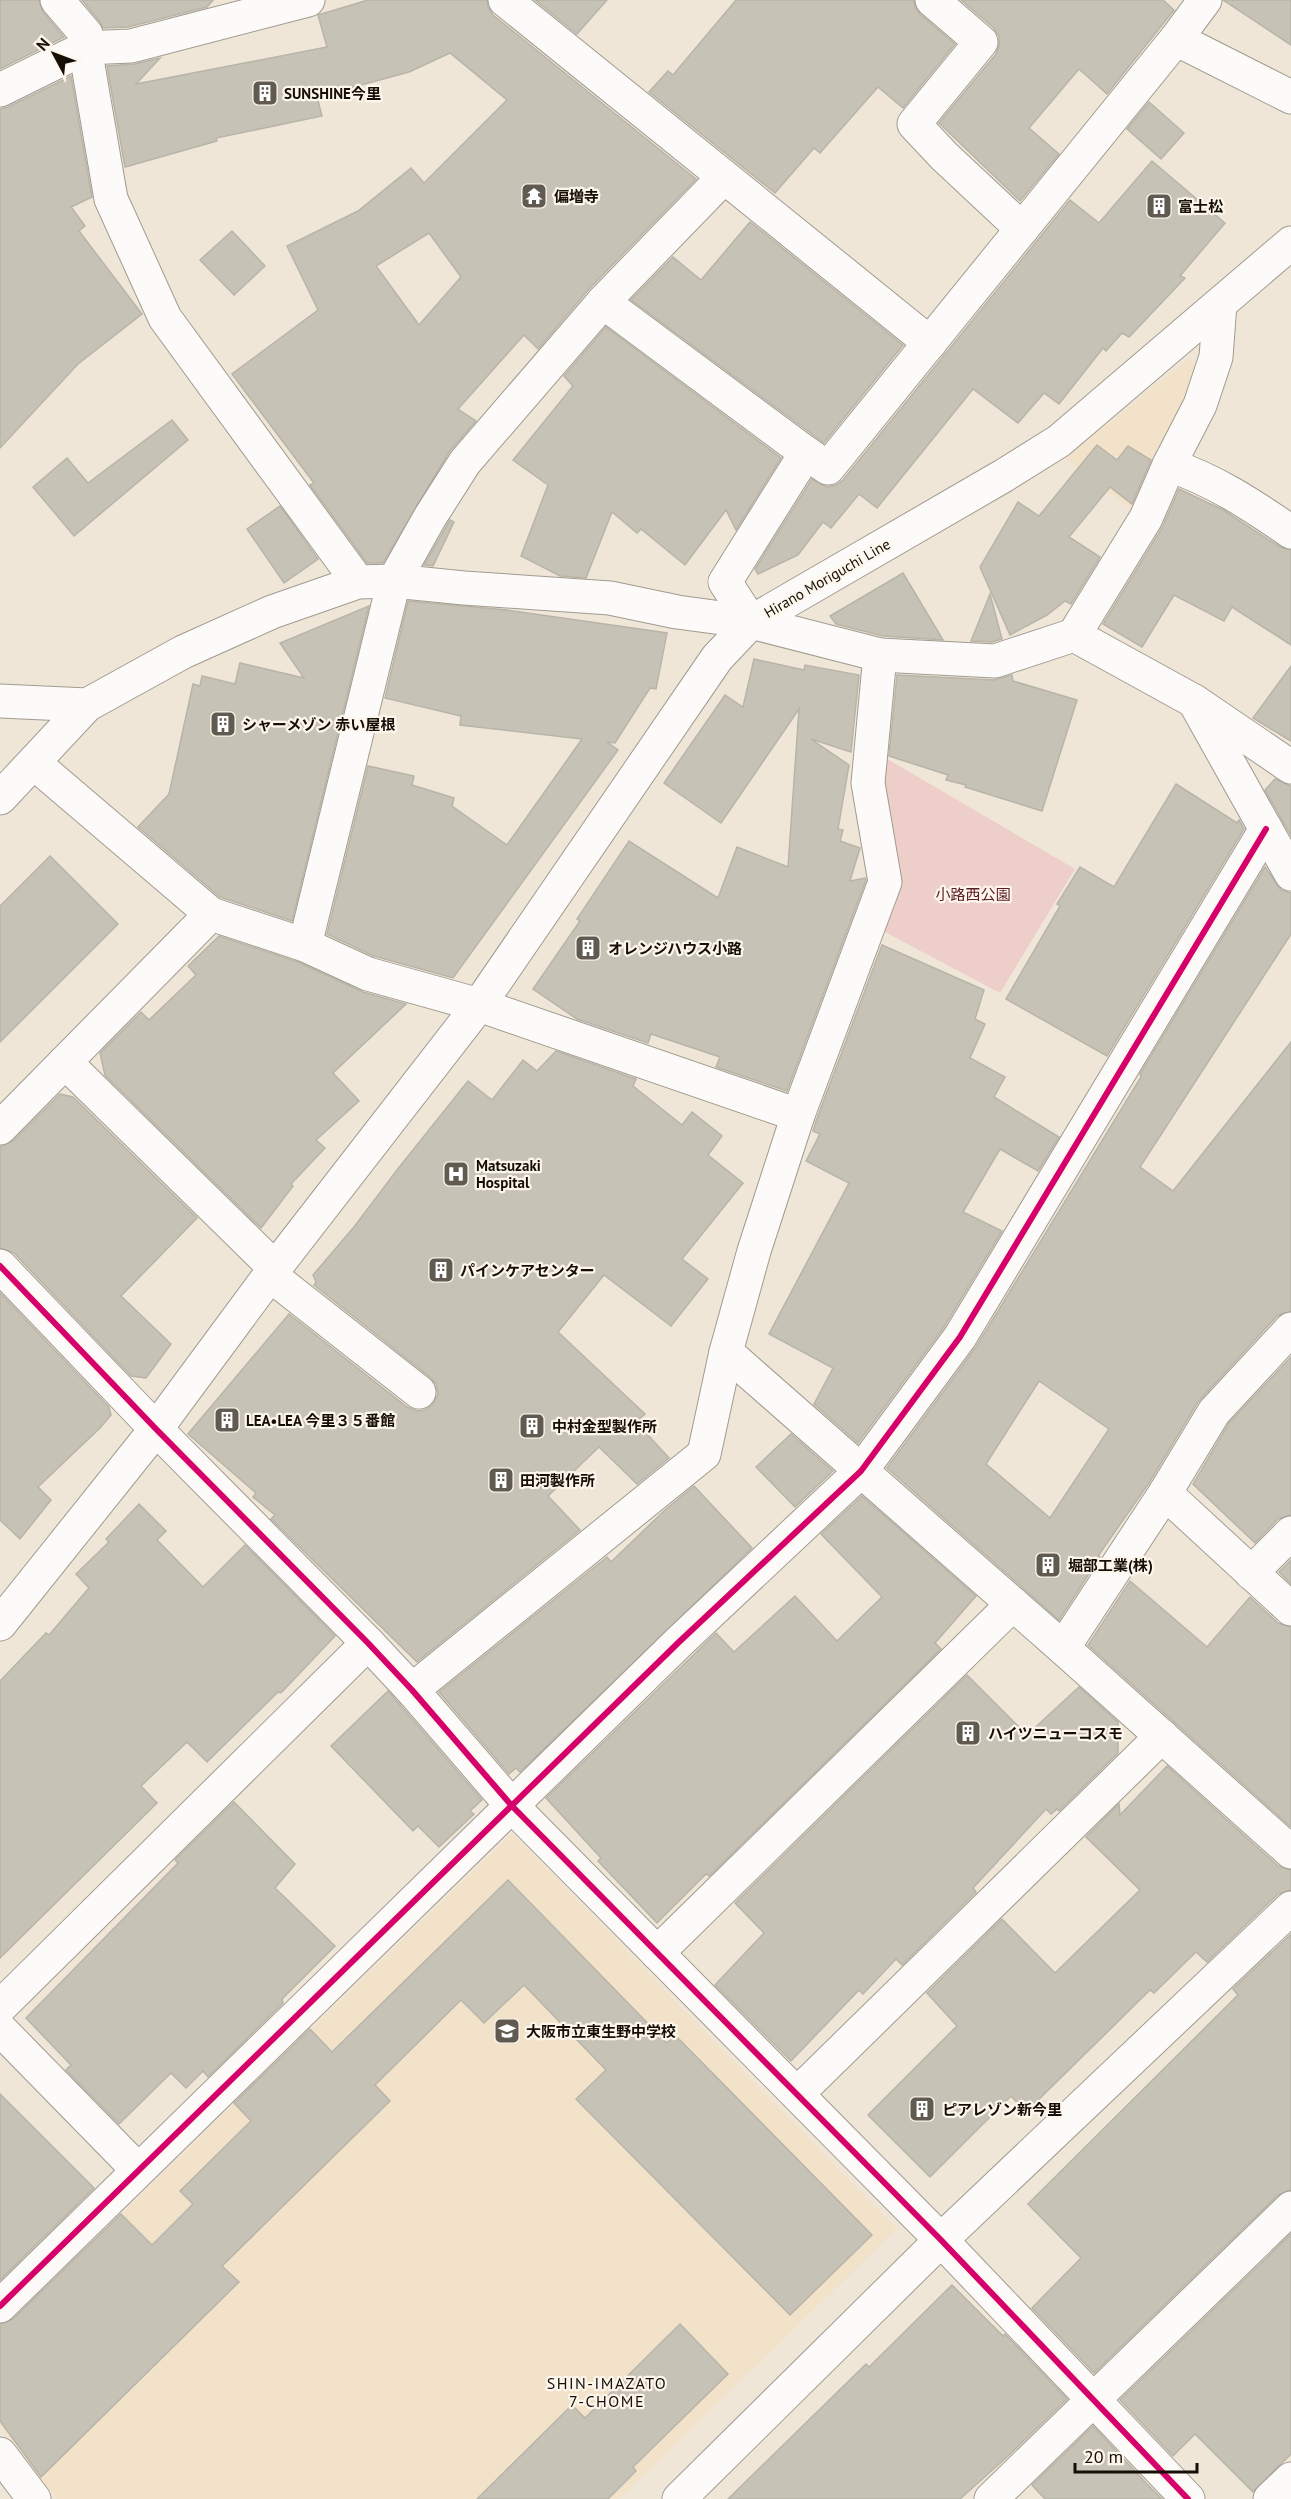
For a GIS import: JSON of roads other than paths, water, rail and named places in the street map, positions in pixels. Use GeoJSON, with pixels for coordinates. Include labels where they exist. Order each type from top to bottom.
{"type":"FeatureCollection","features":[{"type":"Feature","properties":{"kind":"street"},"geometry":{"type":"LineString","coordinates":[[57,0],[86,34],[85,48],[111,199],[165,318],[358,582]]}},
{"type":"Feature","properties":{"kind":"street"},"geometry":{"type":"LineString","coordinates":[[0,90],[85,48],[131,46],[308,0]]}},
{"type":"Feature","properties":{"kind":"street"},"geometry":{"type":"LineString","coordinates":[[505,0],[930,343]]}},
{"type":"Feature","properties":{"kind":"street"},"geometry":{"type":"LineString","coordinates":[[932,0],[981,42],[915,124],[944,156],[1022,229]]}},
{"type":"Feature","properties":{"kind":"street"},"geometry":{"type":"LineString","coordinates":[[603,302],[828,468],[1176,39],[1205,0]]}},
{"type":"Feature","properties":{"kind":"street"},"geometry":{"type":"LineString","coordinates":[[1176,39],[1291,97]]}},
{"type":"Feature","properties":{"kind":"street"},"geometry":{"type":"LineString","coordinates":[[305,945],[394,580],[465,462],[603,302],[724,177]]}},
{"type":"Feature","properties":{"kind":"street","name":"Hirano Moriguchi Line"},"geometry":{"type":"LineString","coordinates":[[751,622],[1004,476],[1059,441],[1291,243]]}},
{"type":"Feature","properties":{"kind":"street"},"geometry":{"type":"LineString","coordinates":[[1220,303],[1216,357],[1200,405],[1169,465],[1146,518],[1074,635],[1194,701],[1291,767]]}},
{"type":"Feature","properties":{"kind":"street"},"geometry":{"type":"LineString","coordinates":[[751,622],[725,582],[806,453]]}},
{"type":"Feature","properties":{"kind":"street"},"geometry":{"type":"LineString","coordinates":[[1169,465],[1197,475],[1251,504],[1291,532]]}},
{"type":"Feature","properties":{"kind":"street"},"geometry":{"type":"LineString","coordinates":[[0,798],[87,705],[183,652],[272,612],[358,582],[394,580],[464,588],[610,598],[677,612],[751,622]]}},
{"type":"Feature","properties":{"kind":"street"},"geometry":{"type":"LineString","coordinates":[[0,1622],[156,1429],[273,1271],[479,1005],[717,658],[751,622]]}},
{"type":"Feature","properties":{"kind":"street","name":"Hirano Moriguchi Line"},"geometry":{"type":"LineString","coordinates":[[751,622],[880,655],[995,661],[1074,635]]}},
{"type":"Feature","properties":{"kind":"street"},"geometry":{"type":"LineString","coordinates":[[412,1690],[704,1454],[726,1352],[754,1251],[798,1115],[885,882],[868,783],[880,655]]}},
{"type":"Feature","properties":{"kind":"street"},"geometry":{"type":"LineString","coordinates":[[0,701],[87,705]]}},
{"type":"Feature","properties":{"kind":"street"},"geometry":{"type":"LineString","coordinates":[[1194,701],[1291,874]]}},
{"type":"Feature","properties":{"kind":"street"},"geometry":{"type":"LineString","coordinates":[[34,763],[211,914],[305,945],[368,974],[479,1005],[798,1115]]}},
{"type":"Feature","properties":{"kind":"street"},"geometry":{"type":"LineString","coordinates":[[0,2306],[679,1642],[861,1471],[960,1337],[1266,829]]}},
{"type":"Feature","properties":{"kind":"street"},"geometry":{"type":"LineString","coordinates":[[0,1128],[211,914]]}},
{"type":"Feature","properties":{"kind":"street"},"geometry":{"type":"LineString","coordinates":[[65,1062],[273,1271],[419,1392]]}},
{"type":"Feature","properties":{"kind":"street"},"geometry":{"type":"LineString","coordinates":[[0,1266],[156,1429],[368,1643],[412,1690],[512,1806],[942,2240],[1188,2499]]}},
{"type":"Feature","properties":{"kind":"street"},"geometry":{"type":"LineString","coordinates":[[1063,1648],[1165,1493],[1215,1412],[1291,1329]]}},
{"type":"Feature","properties":{"kind":"street"},"geometry":{"type":"LineString","coordinates":[[726,1352],[1291,1852]]}},
{"type":"Feature","properties":{"kind":"street"},"geometry":{"type":"LineString","coordinates":[[1165,1493],[1291,1609]]}},
{"type":"Feature","properties":{"kind":"street"},"geometry":{"type":"LineString","coordinates":[[1251,1573],[1291,1533]]}},
{"type":"Feature","properties":{"kind":"street"},"geometry":{"type":"LineString","coordinates":[[657,1953],[1013,1604]]}},
{"type":"Feature","properties":{"kind":"street"},"geometry":{"type":"LineString","coordinates":[[0,2007],[368,1643]]}},
{"type":"Feature","properties":{"kind":"street"},"geometry":{"type":"LineString","coordinates":[[797,2094],[1162,1736]]}},
{"type":"Feature","properties":{"kind":"street"},"geometry":{"type":"LineString","coordinates":[[679,2499],[942,2240],[1291,1908]]}},
{"type":"Feature","properties":{"kind":"street"},"geometry":{"type":"LineString","coordinates":[[0,2029],[138,2170]]}},
{"type":"Feature","properties":{"kind":"street"},"geometry":{"type":"LineString","coordinates":[[991,2499],[1291,2208]]}},
{"type":"Feature","properties":{"kind":"street"},"geometry":{"type":"LineString","coordinates":[[0,2454],[34,2499]]}},
{"type":"Feature","properties":{"kind":"street"},"geometry":{"type":"LineString","coordinates":[[1270,2499],[1291,2479]]}},
{"type":"Feature","properties":{"kind":"place","name":"SUNSHINE今里"},"geometry":{"type":"Point","coordinates":[265,93]}},
{"type":"Feature","properties":{"kind":"place","name":"偏増寺"},"geometry":{"type":"Point","coordinates":[534,196]}},
{"type":"Feature","properties":{"kind":"place","name":"富士松"},"geometry":{"type":"Point","coordinates":[1159,206]}},
{"type":"Feature","properties":{"kind":"place","name":"シャーメゾン 赤い屋根"},"geometry":{"type":"Point","coordinates":[223,724]}},
{"type":"Feature","properties":{"kind":"place","name":"オレンジハウス小路"},"geometry":{"type":"Point","coordinates":[588,948]}},
{"type":"Feature","properties":{"kind":"place","name":"Matsuzaki Hospital"},"geometry":{"type":"Point","coordinates":[456,1174]}},
{"type":"Feature","properties":{"kind":"place","name":"パインケアセンター"},"geometry":{"type":"Point","coordinates":[441,1270]}},
{"type":"Feature","properties":{"kind":"place","name":"LEA•LEA 今里３５番館"},"geometry":{"type":"Point","coordinates":[227,1420]}},
{"type":"Feature","properties":{"kind":"place","name":"中村金型製作所"},"geometry":{"type":"Point","coordinates":[532,1426]}},
{"type":"Feature","properties":{"kind":"place","name":"田河製作所"},"geometry":{"type":"Point","coordinates":[501,1480]}},
{"type":"Feature","properties":{"kind":"place","name":"堀部工業(株)"},"geometry":{"type":"Point","coordinates":[1048,1565]}},
{"type":"Feature","properties":{"kind":"place","name":"ハイツニューコスモ"},"geometry":{"type":"Point","coordinates":[968,1733]}},
{"type":"Feature","properties":{"kind":"place","name":"大阪市立東生野中学校"},"geometry":{"type":"Point","coordinates":[507,2031]}},
{"type":"Feature","properties":{"kind":"place","name":"ピアレゾン新今里"},"geometry":{"type":"Point","coordinates":[922,2109]}},
{"type":"Feature","properties":{"kind":"district","name":"SHIN-IMAZATO 7-CHOME"},"geometry":{"type":"Point","coordinates":[607,2392]}},
{"type":"Feature","properties":{"kind":"park label","name":"小路西公園"},"geometry":{"type":"Point","coordinates":[973,894]}}]}
